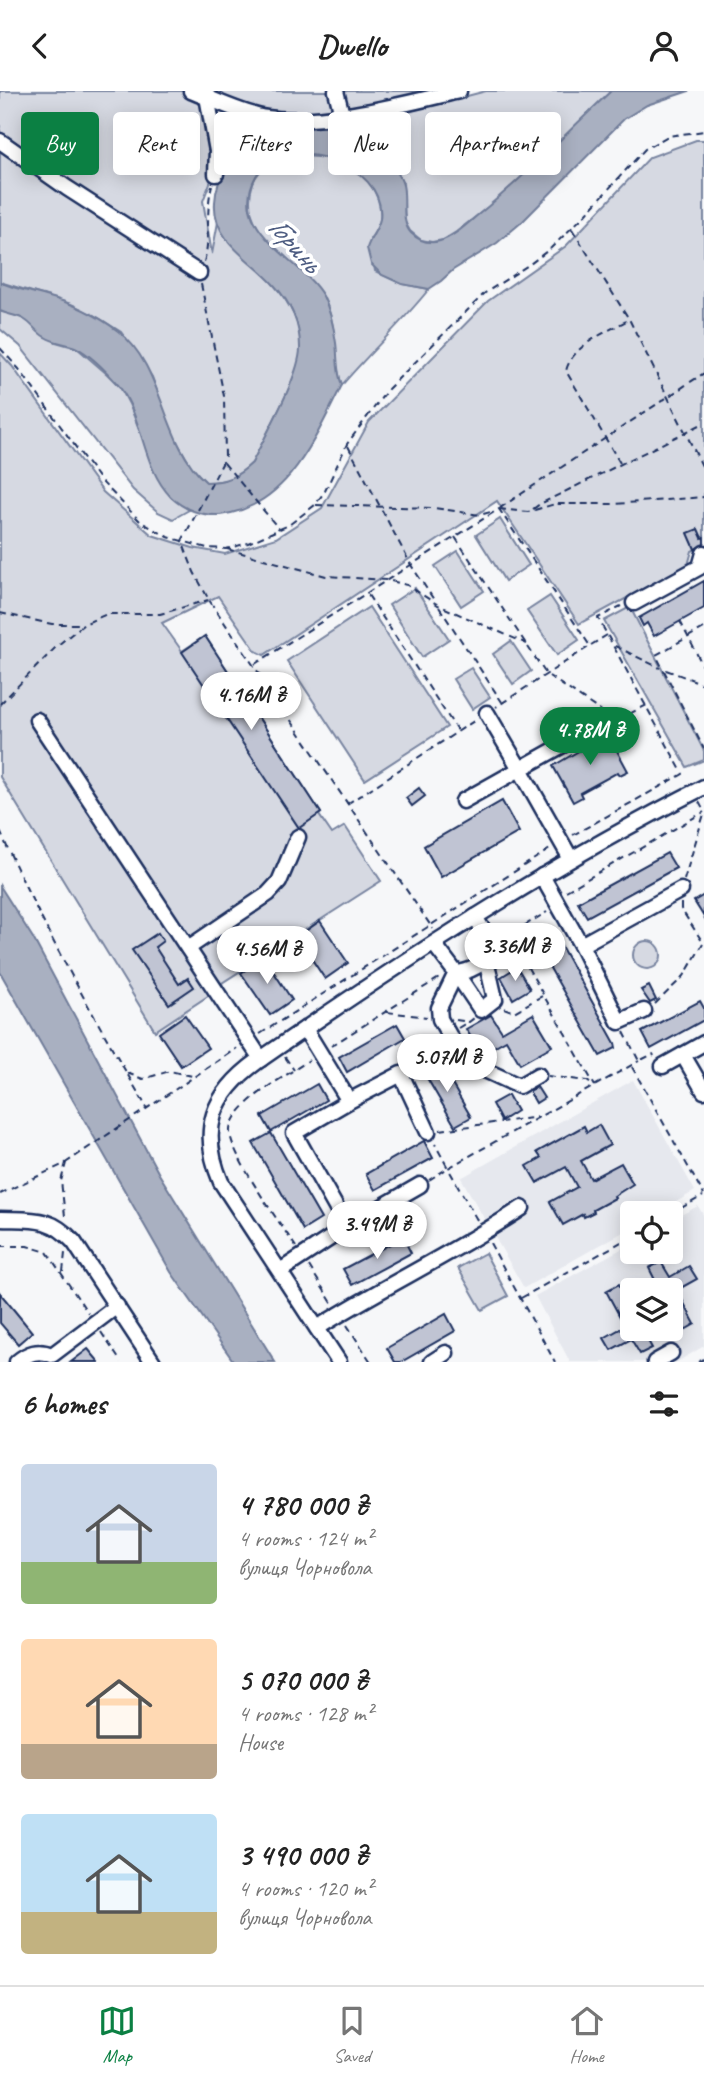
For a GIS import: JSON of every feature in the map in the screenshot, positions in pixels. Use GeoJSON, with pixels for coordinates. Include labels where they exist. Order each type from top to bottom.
{"type":"FeatureCollection","features":[{"type":"Feature","properties":{"kind":"street"},"geometry":{"type":"LineString","coordinates":[[191,91],[206,94],[251,112]]}},
{"type":"Feature","properties":{"kind":"street"},"geometry":{"type":"LineString","coordinates":[[336,91],[341,112]]}},
{"type":"Feature","properties":{"kind":"street"},"geometry":{"type":"LineString","coordinates":[[356,112],[459,91]]}},
{"type":"Feature","properties":{"kind":"street"},"geometry":{"type":"LineString","coordinates":[[206,94],[214,135]]}},
{"type":"Feature","properties":{"kind":"street"},"geometry":{"type":"LineString","coordinates":[[0,141],[67,188],[199,273]]}},
{"type":"Feature","properties":{"kind":"street"},"geometry":{"type":"LineString","coordinates":[[634,603],[700,567],[704,553]]}},
{"type":"Feature","properties":{"kind":"street"},"geometry":{"type":"LineString","coordinates":[[487,713],[571,859]]}},
{"type":"Feature","properties":{"kind":"street"},"geometry":{"type":"LineString","coordinates":[[37,720],[261,1059]]}},
{"type":"Feature","properties":{"kind":"street"},"geometry":{"type":"LineString","coordinates":[[463,801],[588,731]]}},
{"type":"Feature","properties":{"kind":"street"},"geometry":{"type":"LineString","coordinates":[[339,1362],[221,1182],[212,1161],[209,1140],[211,1122],[226,1091],[236,1079],[261,1059],[475,916],[571,859],[704,787]]}},
{"type":"Feature","properties":{"kind":"street"},"geometry":{"type":"LineString","coordinates":[[188,948],[268,894],[279,882],[298,837]]}},
{"type":"Feature","properties":{"kind":"street"},"geometry":{"type":"LineString","coordinates":[[542,876],[581,945],[619,1022],[645,1011]]}},
{"type":"Feature","properties":{"kind":"street"},"geometry":{"type":"LineString","coordinates":[[581,945],[681,890]]}},
{"type":"Feature","properties":{"kind":"street"},"geometry":{"type":"LineString","coordinates":[[455,971],[467,972],[492,953],[492,945],[475,916]]}},
{"type":"Feature","properties":{"kind":"street"},"geometry":{"type":"LineString","coordinates":[[434,944],[481,1010],[498,1003],[486,960]]}},
{"type":"Feature","properties":{"kind":"street"},"geometry":{"type":"LineString","coordinates":[[455,971],[439,1009],[440,1019],[463,1060],[519,1086],[538,1075]]}},
{"type":"Feature","properties":{"kind":"street"},"geometry":{"type":"LineString","coordinates":[[305,1029],[349,1101]]}},
{"type":"Feature","properties":{"kind":"street"},"geometry":{"type":"LineString","coordinates":[[663,1066],[704,1043]]}},
{"type":"Feature","properties":{"kind":"street"},"geometry":{"type":"LineString","coordinates":[[684,1055],[704,1091]]}},
{"type":"Feature","properties":{"kind":"street"},"geometry":{"type":"LineString","coordinates":[[347,1227],[294,1133],[401,1074],[428,1132]]}},
{"type":"Feature","properties":{"kind":"street"},"geometry":{"type":"LineString","coordinates":[[280,1271],[347,1227],[420,1185]]}},
{"type":"Feature","properties":{"kind":"street"},"geometry":{"type":"LineString","coordinates":[[317,1328],[485,1233],[522,1208]]}},
{"type":"Feature","properties":{"kind":"street"},"geometry":{"type":"LineString","coordinates":[[0,1219],[48,1221],[64,1231],[153,1362]]}},
{"type":"Feature","properties":{"kind":"street"},"geometry":{"type":"LineString","coordinates":[[17,1362],[27,1354],[42,1350],[54,1358],[117,1306]]}},
{"type":"Feature","properties":{"kind":"street"},"geometry":{"type":"LineString","coordinates":[[432,1362],[446,1353]]}},
{"type":"Feature","properties":{"kind":"street"},"geometry":{"type":"LineString","coordinates":[[655,1362],[671,1353]]}},
{"type":"Feature","properties":{"kind":"path"},"geometry":{"type":"LineString","coordinates":[[226,549],[279,530],[314,505],[325,491],[347,444],[388,389],[485,293],[530,264],[572,228],[645,149],[668,136],[704,131]]}},
{"type":"Feature","properties":{"kind":"path"},"geometry":{"type":"LineString","coordinates":[[215,175],[207,204],[209,235],[205,260],[199,273],[224,396],[225,458],[182,541],[209,600],[429,925]]}},
{"type":"Feature","properties":{"kind":"path"},"geometry":{"type":"LineString","coordinates":[[572,228],[629,319],[704,470]]}},
{"type":"Feature","properties":{"kind":"path"},"geometry":{"type":"LineString","coordinates":[[620,464],[566,371],[568,363],[577,352],[629,319]]}},
{"type":"Feature","properties":{"kind":"path"},"geometry":{"type":"LineString","coordinates":[[0,348],[19,369],[82,457],[112,493],[153,530],[207,548],[226,549],[326,576],[387,580],[407,585],[438,605],[527,644]]}},
{"type":"Feature","properties":{"kind":"path"},"geometry":{"type":"LineString","coordinates":[[254,664],[499,509],[704,373]]}},
{"type":"Feature","properties":{"kind":"path"},"geometry":{"type":"LineString","coordinates":[[531,511],[540,503],[704,423]]}},
{"type":"Feature","properties":{"kind":"path"},"geometry":{"type":"LineString","coordinates":[[347,444],[411,565],[503,703]]}},
{"type":"Feature","properties":{"kind":"path"},"geometry":{"type":"LineString","coordinates":[[223,462],[279,530]]}},
{"type":"Feature","properties":{"kind":"path"},"geometry":{"type":"LineString","coordinates":[[314,505],[435,508],[481,515],[499,509],[531,511],[555,504],[614,504],[704,497]]}},
{"type":"Feature","properties":{"kind":"path"},"geometry":{"type":"LineString","coordinates":[[499,509],[590,646]]}},
{"type":"Feature","properties":{"kind":"path"},"geometry":{"type":"LineString","coordinates":[[454,536],[546,674],[615,721],[647,705]]}},
{"type":"Feature","properties":{"kind":"path"},"geometry":{"type":"LineString","coordinates":[[367,593],[458,731]]}},
{"type":"Feature","properties":{"kind":"path"},"geometry":{"type":"LineString","coordinates":[[0,704],[58,645],[83,624],[107,614],[160,614],[209,600]]}},
{"type":"Feature","properties":{"kind":"path"},"geometry":{"type":"LineString","coordinates":[[0,613],[52,624],[83,624]]}},
{"type":"Feature","properties":{"kind":"path"},"geometry":{"type":"LineString","coordinates":[[0,1194],[64,1164],[248,1041],[429,925],[561,842],[683,773],[598,618]]}},
{"type":"Feature","properties":{"kind":"path"},"geometry":{"type":"LineString","coordinates":[[680,621],[704,668]]}},
{"type":"Feature","properties":{"kind":"path"},"geometry":{"type":"LineString","coordinates":[[704,628],[656,655],[704,749]]}},
{"type":"Feature","properties":{"kind":"path"},"geometry":{"type":"LineString","coordinates":[[346,804],[608,635]]}},
{"type":"Feature","properties":{"kind":"path"},"geometry":{"type":"LineString","coordinates":[[613,645],[663,669],[704,684]]}},
{"type":"Feature","properties":{"kind":"path"},"geometry":{"type":"LineString","coordinates":[[645,1011],[684,976],[704,943],[681,909],[681,890],[704,813]]}},
{"type":"Feature","properties":{"kind":"path"},"geometry":{"type":"LineString","coordinates":[[492,945],[553,908],[555,898],[704,813]]}},
{"type":"Feature","properties":{"kind":"path"},"geometry":{"type":"LineString","coordinates":[[0,831],[30,899],[147,1109]]}},
{"type":"Feature","properties":{"kind":"path"},"geometry":{"type":"LineString","coordinates":[[510,935],[595,1086]]}},
{"type":"Feature","properties":{"kind":"path"},"geometry":{"type":"LineString","coordinates":[[371,1362],[246,1169],[232,1142],[230,1131],[238,1113],[258,1095],[386,1011],[455,971]]}},
{"type":"Feature","properties":{"kind":"path"},"geometry":{"type":"LineString","coordinates":[[498,1003],[514,1012],[543,995]]}},
{"type":"Feature","properties":{"kind":"path"},"geometry":{"type":"LineString","coordinates":[[386,1011],[469,1022],[481,1014]]}},
{"type":"Feature","properties":{"kind":"path"},"geometry":{"type":"LineString","coordinates":[[619,1022],[639,1061]]}},
{"type":"Feature","properties":{"kind":"path"},"geometry":{"type":"LineString","coordinates":[[401,1074],[398,1068],[452,1039]]}},
{"type":"Feature","properties":{"kind":"path"},"geometry":{"type":"LineString","coordinates":[[420,1185],[653,1054],[663,1066]]}},
{"type":"Feature","properties":{"kind":"path"},"geometry":{"type":"LineString","coordinates":[[631,1066],[704,1195],[683,1207]]}},
{"type":"Feature","properties":{"kind":"path"},"geometry":{"type":"LineString","coordinates":[[126,1073],[143,1079],[170,1071],[194,1077]]}},
{"type":"Feature","properties":{"kind":"path"},"geometry":{"type":"LineString","coordinates":[[538,1075],[587,1081],[595,1086]]}},
{"type":"Feature","properties":{"kind":"path"},"geometry":{"type":"LineString","coordinates":[[540,1117],[428,1132],[555,1362]]}},
{"type":"Feature","properties":{"kind":"path"},"geometry":{"type":"LineString","coordinates":[[521,1298],[620,1243]]}},
{"type":"Feature","properties":{"kind":"path"},"geometry":{"type":"LineString","coordinates":[[0,1246],[27,1246],[47,1252],[121,1362]]}},
{"type":"Feature","properties":{"kind":"path"},"geometry":{"type":"LineString","coordinates":[[698,1362],[704,1359]]}},
{"type":"Feature","properties":{"kind":"shaded area"},"geometry":{"type":"Polygon","coordinates":[[[0,91],[445,91],[341,112],[314,114],[265,112],[202,92],[213,175],[203,201],[212,254],[218,222],[231,243],[267,277],[286,300],[294,315],[301,341],[299,361],[281,407],[252,463],[236,476],[206,482],[192,468],[171,431],[152,377],[121,332],[71,304],[0,282],[0,91]]]}},
{"type":"Feature","properties":{"kind":"shaded area"},"geometry":{"type":"Polygon","coordinates":[[[486,91],[611,91],[561,140],[561,112],[425,112],[425,175],[525,175],[456,232],[443,240],[432,242],[421,240],[410,231],[405,222],[403,183],[396,175],[411,175],[411,112],[406,112],[486,91]]]}},
{"type":"Feature","properties":{"kind":"shaded area"},"geometry":{"type":"Polygon","coordinates":[[[696,140],[704,140],[704,545],[692,551],[688,565],[579,624],[497,501],[264,655],[256,651],[218,596],[162,623],[182,651],[205,636],[332,834],[345,826],[381,881],[222,983],[223,986],[155,1031],[0,777],[0,353],[103,492],[152,535],[193,548],[225,554],[276,538],[322,508],[369,422],[488,301],[566,246],[650,157],[696,140]]]}},
{"type":"Feature","properties":{"kind":"shaded area"},"geometry":{"type":"Polygon","coordinates":[[[314,157],[328,159],[328,175],[362,175],[371,185],[379,202],[379,225],[370,239],[375,271],[402,284],[429,289],[342,385],[328,307],[312,282],[272,245],[253,218],[250,202],[256,177],[314,175],[314,157]]]}},
{"type":"Feature","properties":{"kind":"shaded area"},"geometry":{"type":"Polygon","coordinates":[[[0,311],[24,318],[56,342],[77,348],[120,387],[159,479],[171,497],[189,510],[173,519],[158,512],[133,490],[20,346],[0,329],[0,311]]]}},
{"type":"Feature","properties":{"kind":"shaded area"},"geometry":{"type":"Polygon","coordinates":[[[500,519],[529,565],[505,581],[476,535],[500,519]]]}},
{"type":"Feature","properties":{"kind":"shaded area"},"geometry":{"type":"Polygon","coordinates":[[[458,551],[484,591],[461,606],[435,566],[458,551]]]}},
{"type":"Feature","properties":{"kind":"shaded area"},"geometry":{"type":"Polygon","coordinates":[[[415,588],[449,639],[422,657],[389,605],[415,588]]]}},
{"type":"Feature","properties":{"kind":"shaded area"},"geometry":{"type":"Polygon","coordinates":[[[550,596],[579,640],[557,655],[527,611],[550,596]]]}},
{"type":"Feature","properties":{"kind":"shaded area"},"geometry":{"type":"Polygon","coordinates":[[[369,607],[447,727],[365,780],[287,661],[369,607]]]}},
{"type":"Feature","properties":{"kind":"shaded area"},"geometry":{"type":"Polygon","coordinates":[[[630,607],[704,751],[704,760],[687,767],[604,621],[630,607]]]}},
{"type":"Feature","properties":{"kind":"shaded area"},"geometry":{"type":"Polygon","coordinates":[[[511,641],[531,671],[513,684],[493,654],[511,641]]]}},
{"type":"Feature","properties":{"kind":"shaded area"},"geometry":{"type":"Polygon","coordinates":[[[471,668],[490,697],[472,709],[453,679],[471,668]]]}},
{"type":"Feature","properties":{"kind":"shaded area"},"geometry":{"type":"Polygon","coordinates":[[[647,941],[657,945],[661,955],[657,965],[647,969],[637,965],[633,955],[637,945],[647,941]]]}},
{"type":"Feature","properties":{"kind":"shaded area"},"geometry":{"type":"Polygon","coordinates":[[[633,1080],[695,1191],[678,1201],[620,1201],[620,1234],[524,1288],[461,1178],[633,1080]]]}},
{"type":"Feature","properties":{"kind":"shaded area"},"geometry":{"type":"Polygon","coordinates":[[[698,1206],[704,1216],[704,1346],[677,1362],[570,1362],[535,1296],[620,1250],[620,1264],[683,1264],[683,1214],[698,1206]]]}},
{"type":"Feature","properties":{"kind":"shaded area"},"geometry":{"type":"Polygon","coordinates":[[[485,1253],[508,1296],[482,1310],[458,1268],[485,1253]]]}},
{"type":"Feature","properties":{"kind":"water"},"geometry":{"type":"Polygon","coordinates":[[[611,91],[689,91],[647,105],[624,119],[523,221],[497,243],[453,270],[429,289],[402,284],[382,275],[371,264],[367,248],[380,219],[378,199],[368,182],[360,175],[399,175],[404,188],[407,228],[417,238],[436,242],[456,233],[523,175],[561,175],[561,139],[611,91]]]}},
{"type":"Feature","properties":{"kind":"water"},"geometry":{"type":"Polygon","coordinates":[[[314,126],[328,127],[328,158],[314,156],[314,126]]]}},
{"type":"Feature","properties":{"kind":"water"},"geometry":{"type":"Polygon","coordinates":[[[222,175],[257,175],[249,195],[251,212],[258,228],[270,242],[313,282],[323,296],[333,325],[342,385],[309,447],[281,484],[264,499],[244,509],[220,515],[188,509],[176,502],[161,485],[148,458],[127,399],[119,386],[93,359],[81,350],[49,339],[22,318],[0,311],[0,282],[75,306],[118,331],[133,346],[145,364],[180,447],[191,466],[206,482],[231,478],[252,463],[273,422],[295,373],[300,338],[293,313],[285,298],[235,249],[220,228],[215,202],[222,175]]]}},
{"type":"Feature","properties":{"kind":"water"},"geometry":{"type":"Polygon","coordinates":[[[0,886],[33,938],[159,1174],[275,1362],[234,1362],[171,1272],[0,972],[0,886]]]}},
{"type":"Feature","properties":{"kind":"building"},"geometry":{"type":"Polygon","coordinates":[[[698,529],[702,538],[704,537],[704,544],[695,549],[688,533],[698,529]]]}},
{"type":"Feature","properties":{"kind":"building"},"geometry":{"type":"Polygon","coordinates":[[[704,581],[704,608],[654,636],[647,623],[643,626],[639,618],[704,581]]]}},
{"type":"Feature","properties":{"kind":"building"},"geometry":{"type":"Polygon","coordinates":[[[205,636],[321,813],[299,828],[182,652],[205,636]]]}},
{"type":"Feature","properties":{"kind":"building"},"geometry":{"type":"Polygon","coordinates":[[[608,734],[628,771],[620,775],[618,772],[580,793],[582,797],[573,802],[553,766],[608,734]]]}},
{"type":"Feature","properties":{"kind":"building"},"geometry":{"type":"Polygon","coordinates":[[[419,788],[425,796],[412,806],[406,798],[419,788]]]}},
{"type":"Feature","properties":{"kind":"building"},"geometry":{"type":"Polygon","coordinates":[[[502,801],[519,832],[441,877],[424,846],[502,801]]]}},
{"type":"Feature","properties":{"kind":"building"},"geometry":{"type":"Polygon","coordinates":[[[667,853],[676,868],[587,917],[578,902],[667,853]]]}},
{"type":"Feature","properties":{"kind":"building"},"geometry":{"type":"Polygon","coordinates":[[[704,895],[704,917],[694,901],[704,895]]]}},
{"type":"Feature","properties":{"kind":"building"},"geometry":{"type":"Polygon","coordinates":[[[320,921],[348,963],[325,979],[297,937],[320,921]]]}},
{"type":"Feature","properties":{"kind":"building"},"geometry":{"type":"Polygon","coordinates":[[[550,931],[555,935],[615,1043],[616,1048],[600,1056],[534,940],[550,931]]]}},
{"type":"Feature","properties":{"kind":"building"},"geometry":{"type":"Polygon","coordinates":[[[158,933],[163,941],[155,947],[179,984],[188,978],[194,987],[169,1004],[132,950],[158,933]]]}},
{"type":"Feature","properties":{"kind":"building"},"geometry":{"type":"Polygon","coordinates":[[[264,957],[292,1000],[270,1015],[241,973],[264,957]]]}},
{"type":"Feature","properties":{"kind":"building"},"geometry":{"type":"Polygon","coordinates":[[[517,967],[530,989],[513,999],[501,977],[517,967]]]}},
{"type":"Feature","properties":{"kind":"building"},"geometry":{"type":"Polygon","coordinates":[[[649,986],[656,1000],[650,1003],[641,990],[649,986]]]}},
{"type":"Feature","properties":{"kind":"building"},"geometry":{"type":"Polygon","coordinates":[[[700,1001],[704,1008],[704,1020],[651,1049],[642,1032],[700,1001]]]}},
{"type":"Feature","properties":{"kind":"building"},"geometry":{"type":"Polygon","coordinates":[[[533,1014],[552,1046],[520,1064],[506,1040],[481,1054],[466,1029],[491,1015],[502,1032],[533,1014]]]}},
{"type":"Feature","properties":{"kind":"building"},"geometry":{"type":"Polygon","coordinates":[[[185,1015],[208,1048],[181,1066],[159,1033],[185,1015]]]}},
{"type":"Feature","properties":{"kind":"building"},"geometry":{"type":"Polygon","coordinates":[[[397,1024],[405,1038],[347,1072],[339,1057],[397,1024]]]}},
{"type":"Feature","properties":{"kind":"building"},"geometry":{"type":"Polygon","coordinates":[[[439,1062],[471,1117],[455,1126],[423,1071],[439,1062]]]}},
{"type":"Feature","properties":{"kind":"building"},"geometry":{"type":"Polygon","coordinates":[[[317,1084],[326,1100],[271,1132],[262,1116],[317,1084]]]}},
{"type":"Feature","properties":{"kind":"building"},"geometry":{"type":"Polygon","coordinates":[[[537,1087],[544,1098],[536,1103],[529,1091],[537,1087]]]}},
{"type":"Feature","properties":{"kind":"building"},"geometry":{"type":"Polygon","coordinates":[[[508,1095],[517,1111],[501,1121],[492,1104],[508,1095]]]}},
{"type":"Feature","properties":{"kind":"building"},"geometry":{"type":"Polygon","coordinates":[[[599,1125],[610,1145],[581,1161],[591,1179],[621,1163],[633,1184],[593,1210],[594,1212],[584,1217],[583,1214],[563,1225],[550,1202],[577,1187],[566,1167],[537,1183],[527,1166],[541,1158],[537,1152],[584,1126],[587,1132],[599,1125]]]}},
{"type":"Feature","properties":{"kind":"building"},"geometry":{"type":"Polygon","coordinates":[[[271,1133],[321,1219],[303,1230],[253,1143],[271,1133]]]}},
{"type":"Feature","properties":{"kind":"building"},"geometry":{"type":"Polygon","coordinates":[[[424,1141],[433,1158],[375,1190],[366,1174],[424,1141]]]}},
{"type":"Feature","properties":{"kind":"building"},"geometry":{"type":"Polygon","coordinates":[[[403,1237],[411,1253],[352,1285],[343,1269],[403,1237]]]}},
{"type":"Feature","properties":{"kind":"building"},"geometry":{"type":"Polygon","coordinates":[[[662,1264],[670,1277],[689,1266],[697,1279],[683,1287],[683,1278],[654,1278],[649,1268],[662,1264]]]}},
{"type":"Feature","properties":{"kind":"building"},"geometry":{"type":"Polygon","coordinates":[[[619,1284],[620,1317],[606,1291],[619,1284]]]}},
{"type":"Feature","properties":{"kind":"building"},"geometry":{"type":"Polygon","coordinates":[[[0,1293],[32,1332],[18,1344],[0,1323],[0,1293]]]}},
{"type":"Feature","properties":{"kind":"building"},"geometry":{"type":"Polygon","coordinates":[[[683,1301],[695,1324],[683,1331],[683,1301]]]}},
{"type":"Feature","properties":{"kind":"building"},"geometry":{"type":"Polygon","coordinates":[[[446,1314],[455,1331],[401,1362],[395,1362],[387,1348],[446,1314]]]}},
{"type":"Feature","properties":{"kind":"building"},"geometry":{"type":"Polygon","coordinates":[[[620,1329],[620,1341],[627,1341],[611,1350],[604,1338],[620,1329]]]}},
{"type":"Feature","properties":{"kind":"building"},"geometry":{"type":"Polygon","coordinates":[[[632,1341],[648,1341],[652,1348],[640,1354],[632,1341]]]}},
{"type":"Feature","properties":{"kind":"building"},"geometry":{"type":"Polygon","coordinates":[[[88,1349],[99,1362],[71,1362],[88,1349]]]}},
{"type":"Feature","properties":{"kind":"water label","name":"Горинь"},"geometry":{"type":"Point","coordinates":[295,244]}}]}
